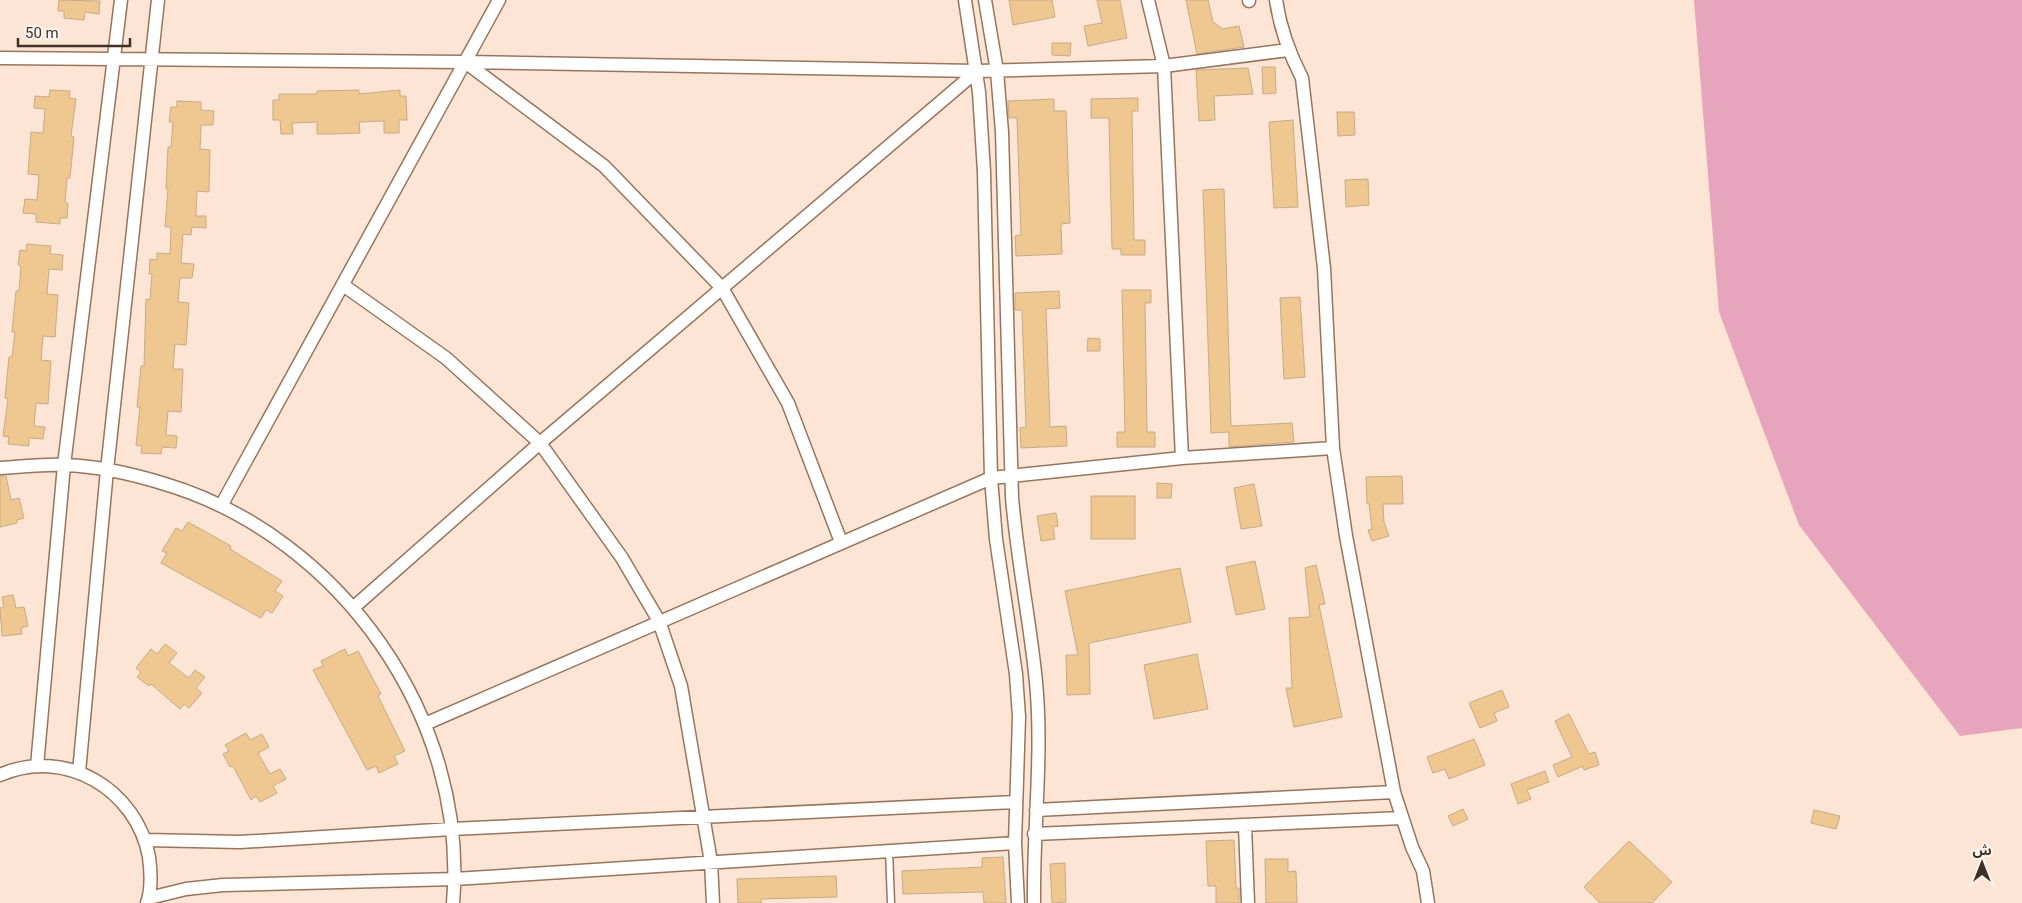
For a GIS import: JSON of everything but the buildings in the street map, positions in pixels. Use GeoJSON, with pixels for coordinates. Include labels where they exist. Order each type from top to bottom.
{"type":"FeatureCollection","features":[{"type":"Feature","properties":{"kind":"street"},"geometry":{"type":"LineString","coordinates":[[37,766],[64,465],[121,0]]}},
{"type":"Feature","properties":{"kind":"street"},"geometry":{"type":"LineString","coordinates":[[78,772],[107,470],[158,0]]}},
{"type":"Feature","properties":{"kind":"street"},"geometry":{"type":"LineString","coordinates":[[221,506],[499,0]]}},
{"type":"Feature","properties":{"kind":"street"},"geometry":{"type":"LineString","coordinates":[[965,0],[977,71],[984,172],[991,478],[996,539],[1016,674],[1019,717],[1015,802],[1018,903]]}},
{"type":"Feature","properties":{"kind":"street"},"geometry":{"type":"LineString","coordinates":[[985,0],[997,71],[1002,132],[1010,477],[1015,540],[1036,682],[1039,734],[1034,834],[1034,903]]}},
{"type":"Feature","properties":{"kind":"street"},"geometry":{"type":"LineString","coordinates":[[1148,0],[1164,66],[1182,458]]}},
{"type":"Feature","properties":{"kind":"street"},"geometry":{"type":"LineString","coordinates":[[1276,0],[1278,19],[1288,50],[1302,78],[1324,268],[1333,448],[1346,536],[1394,792],[1412,847],[1423,872],[1428,903]]}},
{"type":"Feature","properties":{"kind":"street"},"geometry":{"type":"LineString","coordinates":[[0,58],[465,62],[997,71],[1164,66],[1288,50]]}},
{"type":"Feature","properties":{"kind":"street"},"geometry":{"type":"LineString","coordinates":[[465,62],[604,166],[722,288],[788,402],[841,542]]}},
{"type":"Feature","properties":{"kind":"street"},"geometry":{"type":"LineString","coordinates":[[354,607],[540,443],[977,71]]}},
{"type":"Feature","properties":{"kind":"street"},"geometry":{"type":"LineString","coordinates":[[344,285],[446,358],[540,443],[622,558],[659,621],[681,686],[711,862],[713,903]]}},
{"type":"Feature","properties":{"kind":"street"},"geometry":{"type":"LineString","coordinates":[[425,724],[991,478],[1182,458],[1333,448]]}},
{"type":"Feature","properties":{"kind":"street"},"geometry":{"type":"LineString","coordinates":[[0,468],[64,465],[107,470],[165,484],[221,506],[258,526],[293,550],[324,577],[354,607],[394,663],[425,724],[442,776],[452,829],[455,879],[453,903]]}},
{"type":"Feature","properties":{"kind":"street"},"geometry":{"type":"LineString","coordinates":[[0,775],[37,766],[58,767],[78,772],[108,788],[130,811],[146,840],[151,869],[148,900],[186,889],[223,885],[455,879],[1015,843]]}},
{"type":"Feature","properties":{"kind":"street"},"geometry":{"type":"LineString","coordinates":[[1036,810],[1394,792]]}},
{"type":"Feature","properties":{"kind":"street"},"geometry":{"type":"LineString","coordinates":[[146,840],[240,842],[452,829],[1015,802]]}},
{"type":"Feature","properties":{"kind":"street"},"geometry":{"type":"LineString","coordinates":[[1034,834],[1402,818]]}},
{"type":"Feature","properties":{"kind":"street"},"geometry":{"type":"LineString","coordinates":[[1245,826],[1248,903]]}},
{"type":"Feature","properties":{"kind":"lane"},"geometry":{"type":"LineString","coordinates":[[889,850],[891,903]]}},
{"type":"Feature","properties":{"kind":"shaded area"},"geometry":{"type":"Polygon","coordinates":[[[1694,0],[2022,0],[2022,728],[1960,736],[1799,525],[1719,312],[1694,0]]]}}]}
